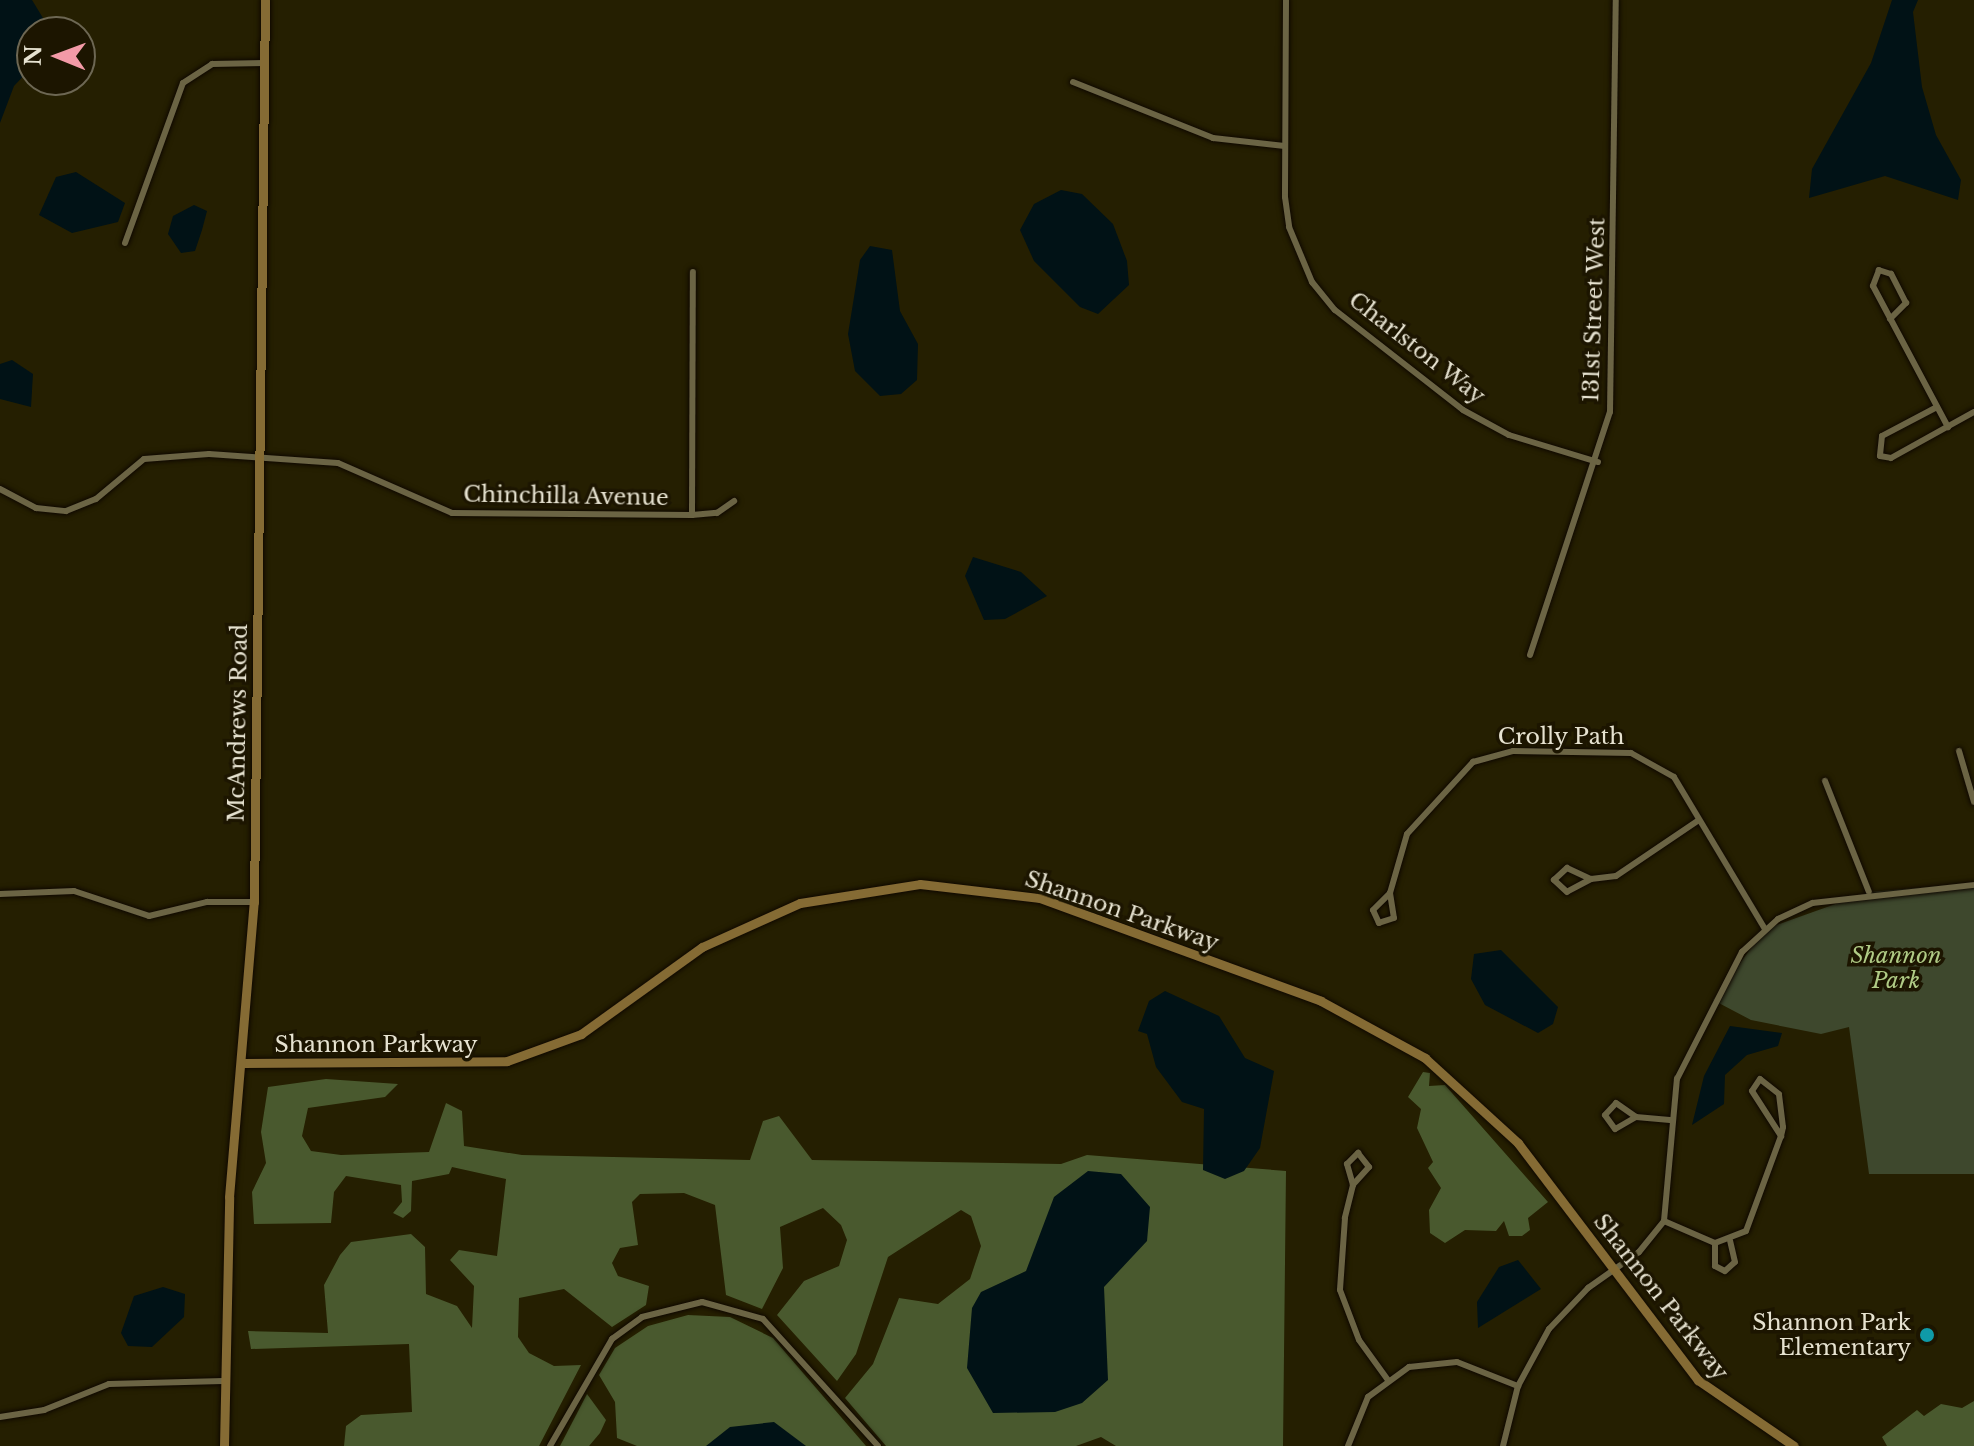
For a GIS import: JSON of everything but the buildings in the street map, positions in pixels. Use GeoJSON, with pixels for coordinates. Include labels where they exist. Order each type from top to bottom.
{"type":"FeatureCollection","features":[{"type":"Feature","properties":{"kind":"street","name":"McAndrews Road"},"geometry":{"type":"LineString","coordinates":[[224,1446],[229,1197],[243,1063],[254,902],[265,0]]}},
{"type":"Feature","properties":{"kind":"street","name":"Charlston Way"},"geometry":{"type":"LineString","coordinates":[[1286,0],[1285,146],[1289,227],[1312,282],[1335,310],[1463,410],[1509,435],[1598,462]]}},
{"type":"Feature","properties":{"kind":"street","name":"131st Street West"},"geometry":{"type":"LineString","coordinates":[[1530,655],[1598,462],[1614,364],[1616,0]]}},
{"type":"Feature","properties":{"kind":"street"},"geometry":{"type":"LineString","coordinates":[[125,243],[183,83],[212,64],[264,63]]}},
{"type":"Feature","properties":{"kind":"street"},"geometry":{"type":"LineString","coordinates":[[1073,82],[1213,138],[1285,146]]}},
{"type":"Feature","properties":{"kind":"street"},"geometry":{"type":"LineString","coordinates":[[1890,319],[1906,303],[1891,274],[1879,270],[1873,286],[1890,319],[1948,427]]}},
{"type":"Feature","properties":{"kind":"street"},"geometry":{"type":"LineString","coordinates":[[692,515],[693,272]]}},
{"type":"Feature","properties":{"kind":"street"},"geometry":{"type":"LineString","coordinates":[[1937,407],[1882,436],[1877,452],[1891,458],[1974,412]]}},
{"type":"Feature","properties":{"kind":"street","name":"Chinchilla Avenue"},"geometry":{"type":"LineString","coordinates":[[0,489],[36,508],[66,511],[158,454],[338,463],[452,513],[692,515],[717,513],[734,501]]}},
{"type":"Feature","properties":{"kind":"street"},"geometry":{"type":"LineString","coordinates":[[1959,751],[1974,802]]}},
{"type":"Feature","properties":{"kind":"street","name":"Crolly Path"},"geometry":{"type":"LineString","coordinates":[[1390,893],[1394,918],[1379,923],[1373,910],[1390,893],[1412,828],[1459,773],[1493,754],[1641,756],[1674,777],[1765,929]]}},
{"type":"Feature","properties":{"kind":"street"},"geometry":{"type":"LineString","coordinates":[[1825,781],[1869,892]]}},
{"type":"Feature","properties":{"kind":"street"},"geometry":{"type":"LineString","coordinates":[[1591,879],[1567,868],[1554,880],[1567,892],[1591,879],[1616,876],[1699,820]]}},
{"type":"Feature","properties":{"kind":"street","name":"Shannon Parkway"},"geometry":{"type":"LineString","coordinates":[[243,1063],[507,1061],[581,1034],[702,947],[800,903],[920,884],[981,887],[1040,898],[1370,1024],[1474,1098],[1615,1269],[1698,1380],[1794,1446]]}},
{"type":"Feature","properties":{"kind":"street"},"geometry":{"type":"LineString","coordinates":[[1503,1446],[1518,1386],[1557,1319],[1664,1221],[1672,1190],[1670,1120],[1688,1050],[1728,971],[1765,929],[1806,905],[1869,892],[1974,885]]}},
{"type":"Feature","properties":{"kind":"street"},"geometry":{"type":"LineString","coordinates":[[0,894],[74,891],[149,916],[207,902],[254,902]]}},
{"type":"Feature","properties":{"kind":"street"},"geometry":{"type":"LineString","coordinates":[[1664,1221],[1715,1243],[1730,1241],[1746,1231],[1781,1136],[1779,1094],[1760,1079],[1752,1091],[1781,1136]]}},
{"type":"Feature","properties":{"kind":"street"},"geometry":{"type":"LineString","coordinates":[[1636,1117],[1615,1129],[1605,1115],[1616,1103],[1636,1117],[1670,1120]]}},
{"type":"Feature","properties":{"kind":"street"},"geometry":{"type":"LineString","coordinates":[[1353,1185],[1369,1167],[1358,1153],[1347,1164],[1353,1185],[1338,1253],[1340,1290],[1359,1340],[1388,1380]]}},
{"type":"Feature","properties":{"kind":"street"},"geometry":{"type":"LineString","coordinates":[[1715,1243],[1715,1266],[1725,1271],[1735,1262],[1730,1241]]}},
{"type":"Feature","properties":{"kind":"street"},"geometry":{"type":"LineString","coordinates":[[550,1446],[612,1339],[642,1317],[702,1302],[763,1319],[878,1446]]}},
{"type":"Feature","properties":{"kind":"street"},"geometry":{"type":"LineString","coordinates":[[1348,1446],[1360,1410],[1388,1380],[1409,1367],[1445,1361],[1518,1386]]}},
{"type":"Feature","properties":{"kind":"street"},"geometry":{"type":"LineString","coordinates":[[0,1417],[44,1410],[109,1384],[223,1381]]}},
{"type":"Feature","properties":{"kind":"green space","name":"Shannon Park"},"geometry":{"type":"Polygon","coordinates":[[[1974,883],[1974,1174],[1869,1174],[1849,1027],[1821,1034],[1751,1020],[1713,1000],[1765,929],[1869,892],[1974,883]]]}},
{"type":"Feature","properties":{"kind":"green space"},"geometry":{"type":"Polygon","coordinates":[[[1423,1072],[1430,1073],[1429,1086],[1445,1085],[1548,1202],[1528,1218],[1530,1230],[1522,1236],[1509,1236],[1504,1221],[1496,1231],[1465,1230],[1445,1243],[1430,1233],[1429,1210],[1441,1188],[1428,1168],[1433,1162],[1417,1128],[1421,1109],[1408,1097],[1423,1072]]]}},
{"type":"Feature","properties":{"kind":"green space"},"geometry":{"type":"Polygon","coordinates":[[[326,1079],[398,1084],[385,1097],[308,1108],[302,1136],[311,1151],[341,1155],[429,1152],[446,1103],[462,1111],[464,1146],[522,1155],[750,1160],[763,1121],[779,1116],[812,1160],[1061,1164],[1087,1155],[1286,1171],[1283,1446],[1116,1446],[1101,1437],[1076,1446],[886,1446],[845,1398],[873,1364],[899,1298],[938,1304],[970,1279],[981,1246],[971,1216],[961,1210],[888,1257],[856,1354],[837,1381],[777,1315],[804,1281],[839,1266],[847,1240],[841,1225],[823,1208],[780,1227],[783,1268],[762,1309],[726,1295],[715,1205],[684,1193],[640,1194],[632,1202],[638,1245],[620,1248],[612,1263],[618,1276],[649,1286],[646,1305],[612,1327],[564,1289],[519,1298],[518,1337],[529,1353],[554,1366],[581,1365],[539,1446],[344,1446],[346,1426],[361,1415],[412,1412],[409,1344],[251,1349],[248,1331],[328,1333],[324,1285],[340,1255],[351,1242],[411,1234],[425,1247],[426,1294],[457,1306],[472,1328],[474,1286],[450,1260],[459,1250],[497,1256],[506,1179],[452,1167],[449,1174],[412,1181],[411,1211],[403,1218],[393,1213],[402,1202],[401,1185],[346,1176],[334,1192],[331,1223],[254,1224],[252,1192],[266,1163],[261,1132],[268,1087],[326,1079]]]}},
{"type":"Feature","properties":{"kind":"green space"},"geometry":{"type":"Polygon","coordinates":[[[688,1315],[730,1317],[773,1338],[866,1446],[637,1446],[617,1438],[615,1402],[599,1375],[615,1348],[648,1326],[688,1315]]]}},
{"type":"Feature","properties":{"kind":"green space"},"geometry":{"type":"Polygon","coordinates":[[[587,1394],[606,1420],[600,1433],[589,1446],[560,1446],[587,1394]]]}},
{"type":"Feature","properties":{"kind":"green space"},"geometry":{"type":"Polygon","coordinates":[[[1974,1401],[1974,1446],[1887,1446],[1882,1437],[1917,1410],[1924,1416],[1941,1404],[1962,1408],[1974,1401]]]}},
{"type":"Feature","properties":{"kind":"shaded area"},"geometry":{"type":"Polygon","coordinates":[[[0,0],[32,0],[42,16],[16,16],[16,84],[0,123],[0,0]]]}},
{"type":"Feature","properties":{"kind":"shaded area"},"geometry":{"type":"Polygon","coordinates":[[[1892,0],[1918,0],[1913,12],[1922,87],[1936,135],[1961,180],[1958,200],[1885,176],[1809,198],[1812,169],[1871,63],[1892,0]]]}},
{"type":"Feature","properties":{"kind":"shaded area"},"geometry":{"type":"Polygon","coordinates":[[[76,172],[125,203],[118,222],[72,233],[39,215],[56,177],[76,172]]]}},
{"type":"Feature","properties":{"kind":"shaded area"},"geometry":{"type":"Polygon","coordinates":[[[1061,190],[1082,194],[1113,224],[1127,261],[1129,285],[1098,314],[1080,307],[1034,261],[1020,230],[1034,204],[1061,190]]]}},
{"type":"Feature","properties":{"kind":"shaded area"},"geometry":{"type":"Polygon","coordinates":[[[194,205],[207,211],[202,230],[195,251],[181,253],[168,234],[173,216],[194,205]]]}},
{"type":"Feature","properties":{"kind":"shaded area"},"geometry":{"type":"Polygon","coordinates":[[[870,246],[892,250],[900,311],[918,344],[917,380],[901,394],[880,396],[855,371],[848,334],[860,260],[870,246]]]}},
{"type":"Feature","properties":{"kind":"shaded area"},"geometry":{"type":"Polygon","coordinates":[[[12,360],[33,374],[31,407],[0,399],[0,364],[12,360]]]}},
{"type":"Feature","properties":{"kind":"shaded area"},"geometry":{"type":"Polygon","coordinates":[[[973,557],[1021,572],[1047,596],[1005,619],[984,620],[965,576],[973,557]]]}},
{"type":"Feature","properties":{"kind":"shaded area"},"geometry":{"type":"Polygon","coordinates":[[[1501,950],[1558,1007],[1553,1024],[1538,1033],[1485,1005],[1471,979],[1474,954],[1501,950]]]}},
{"type":"Feature","properties":{"kind":"shaded area"},"geometry":{"type":"Polygon","coordinates":[[[1165,991],[1219,1016],[1245,1058],[1274,1071],[1260,1148],[1244,1171],[1225,1179],[1203,1170],[1204,1109],[1182,1102],[1156,1067],[1147,1034],[1138,1031],[1149,1001],[1165,991]]]}},
{"type":"Feature","properties":{"kind":"shaded area"},"geometry":{"type":"Polygon","coordinates":[[[1730,1026],[1782,1033],[1778,1046],[1747,1055],[1725,1075],[1724,1104],[1692,1125],[1704,1076],[1730,1026]]]}},
{"type":"Feature","properties":{"kind":"shaded area"},"geometry":{"type":"Polygon","coordinates":[[[1088,1171],[1121,1174],[1150,1207],[1147,1241],[1104,1287],[1108,1380],[1082,1403],[1055,1412],[993,1413],[967,1368],[972,1308],[981,1292],[1026,1271],[1054,1197],[1088,1171]]]}},
{"type":"Feature","properties":{"kind":"shaded area"},"geometry":{"type":"Polygon","coordinates":[[[1518,1260],[1541,1289],[1478,1328],[1477,1302],[1499,1267],[1518,1260]]]}},
{"type":"Feature","properties":{"kind":"shaded area"},"geometry":{"type":"Polygon","coordinates":[[[163,1287],[185,1294],[184,1317],[152,1347],[128,1346],[121,1333],[134,1296],[163,1287]]]}},
{"type":"Feature","properties":{"kind":"shaded area"},"geometry":{"type":"Polygon","coordinates":[[[774,1422],[806,1446],[706,1446],[730,1427],[774,1422]]]}},
{"type":"Feature","properties":{"kind":"place","name":"Shannon Park Elementary"},"geometry":{"type":"Point","coordinates":[1927,1335]}}]}
